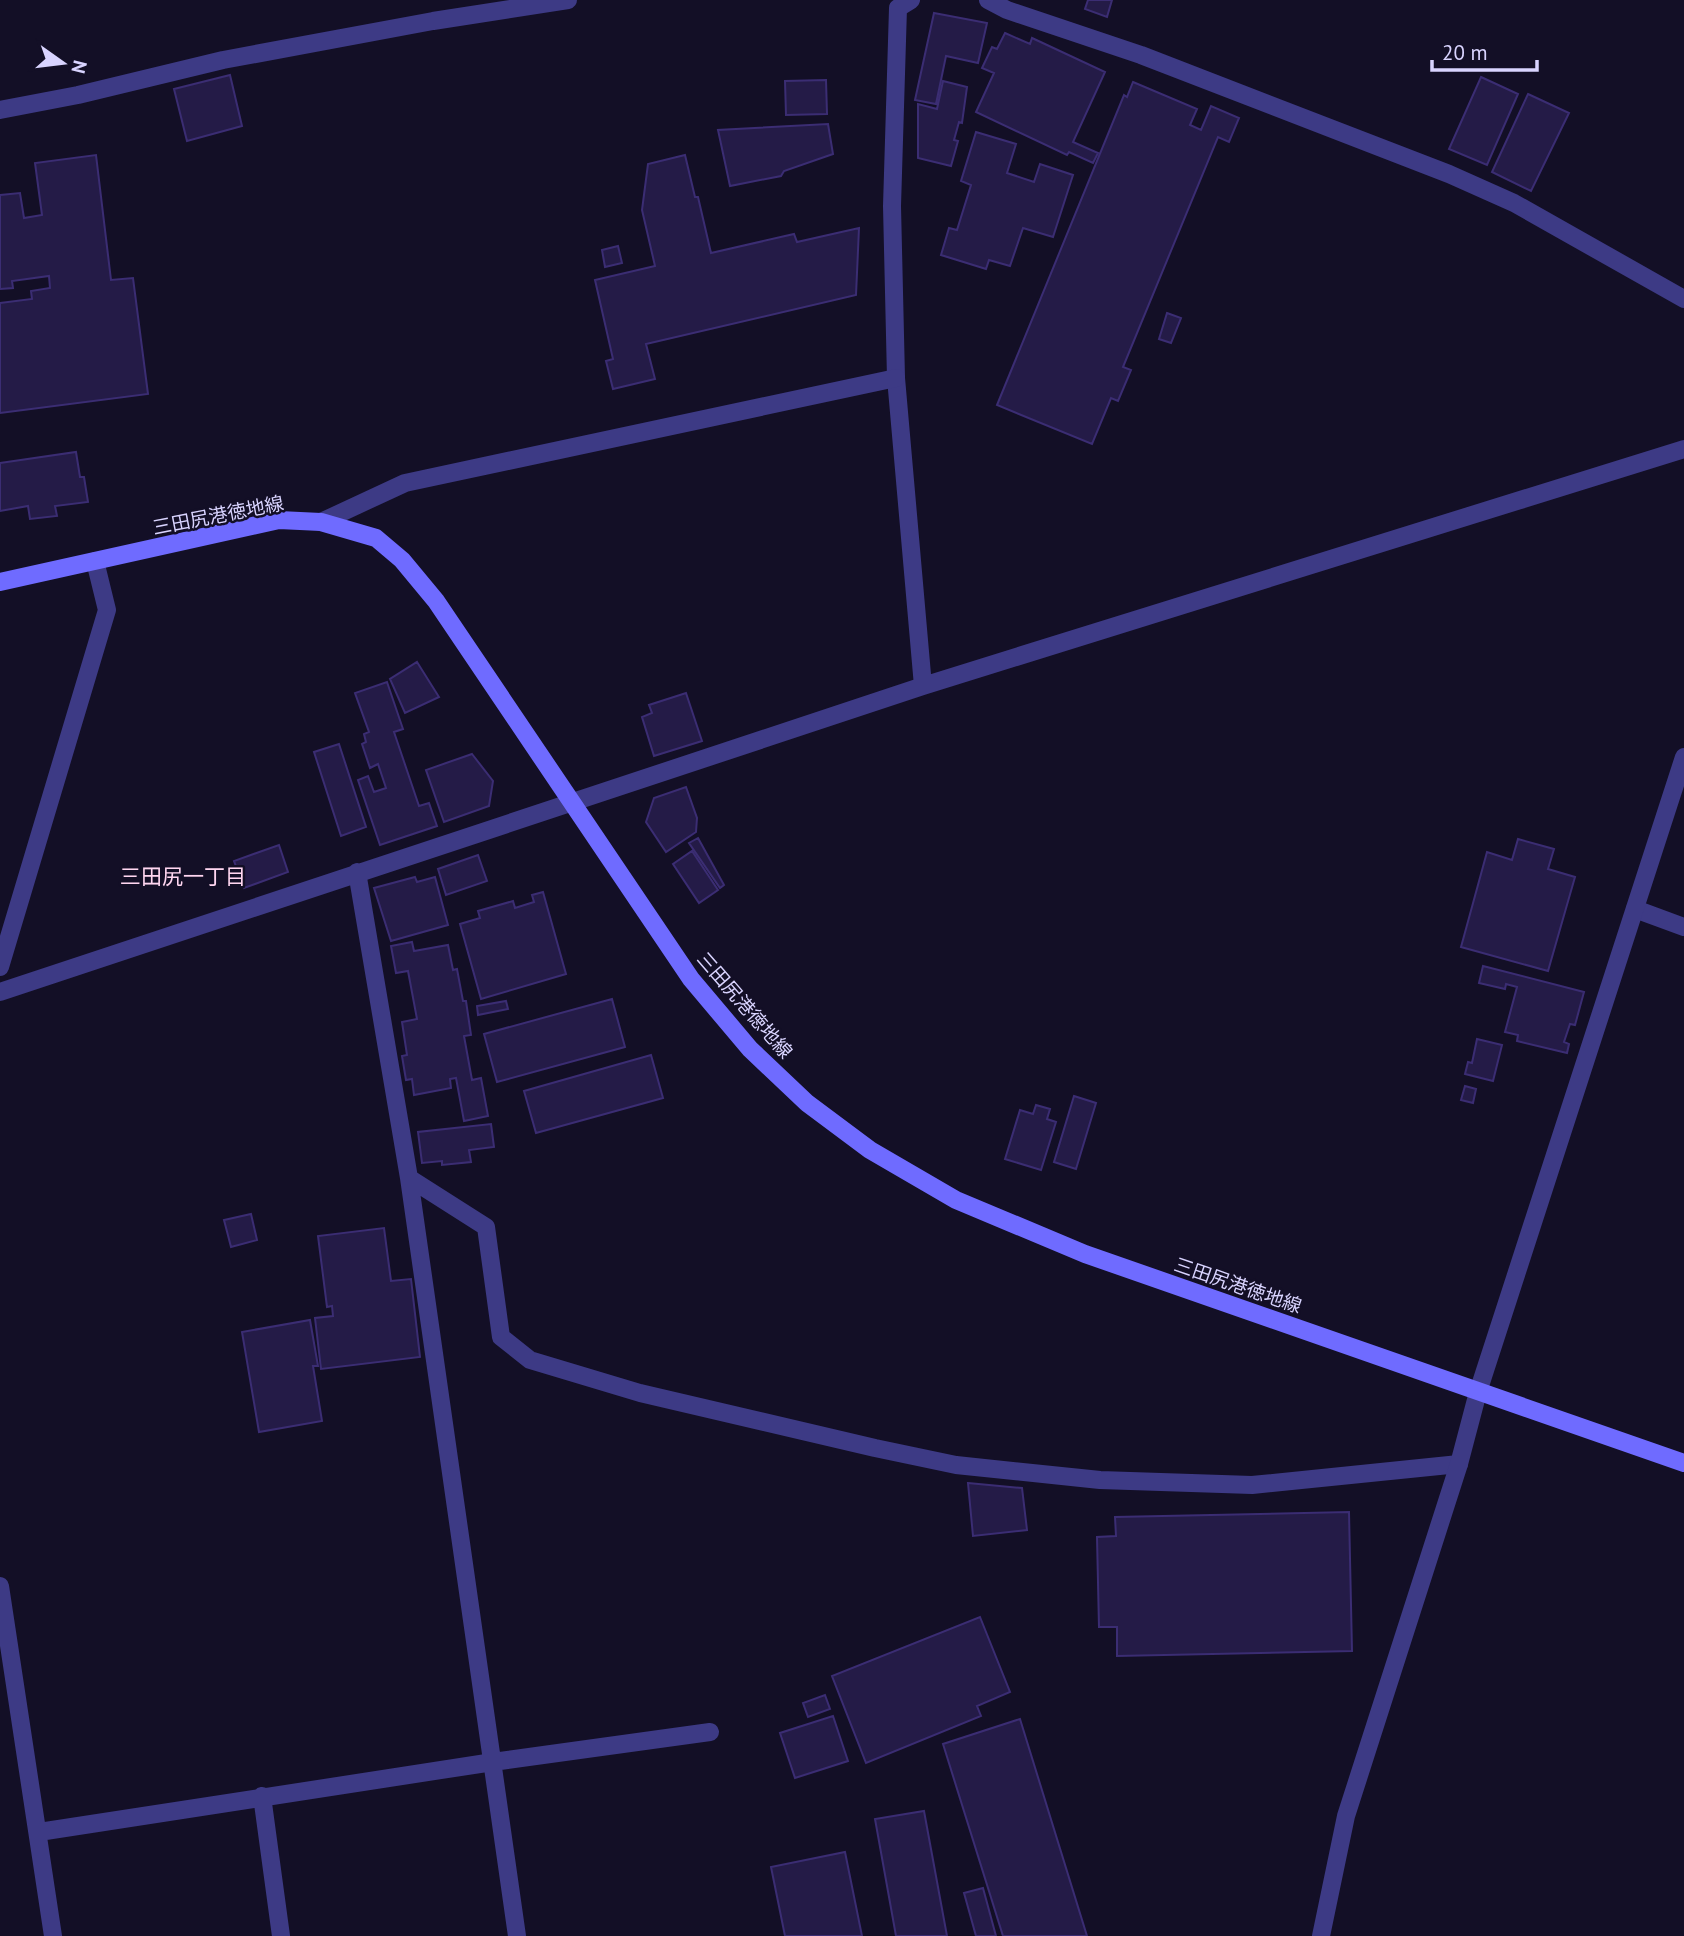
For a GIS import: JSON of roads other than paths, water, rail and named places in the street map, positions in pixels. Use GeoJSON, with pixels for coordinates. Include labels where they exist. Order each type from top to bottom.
{"type":"FeatureCollection","features":[{"type":"Feature","properties":{"kind":"main road","name":"三田尻港徳地線"},"geometry":{"type":"LineString","coordinates":[[0,582],[279,520],[321,522],[376,538],[402,560],[436,601],[691,979],[750,1049],[807,1103],[870,1150],[956,1200],[1085,1254],[1684,1464]]}},
{"type":"Feature","properties":{"kind":"street"},"geometry":{"type":"LineString","coordinates":[[0,110],[78,95],[223,60],[433,21],[568,0]]}},
{"type":"Feature","properties":{"kind":"street"},"geometry":{"type":"LineString","coordinates":[[988,0],[1007,10],[1141,55],[1449,174],[1514,203],[1684,299]]}},
{"type":"Feature","properties":{"kind":"street"},"geometry":{"type":"LineString","coordinates":[[899,3],[892,206],[896,377],[923,686]]}},
{"type":"Feature","properties":{"kind":"street"},"geometry":{"type":"LineString","coordinates":[[321,522],[405,483],[896,377]]}},
{"type":"Feature","properties":{"kind":"street"},"geometry":{"type":"LineString","coordinates":[[0,992],[923,686],[1684,449]]}},
{"type":"Feature","properties":{"kind":"street"},"geometry":{"type":"LineString","coordinates":[[0,967],[107,610],[95,561]]}},
{"type":"Feature","properties":{"kind":"street"},"geometry":{"type":"LineString","coordinates":[[1321,1936],[1346,1816],[1459,1464],[1478,1392],[1684,757]]}},
{"type":"Feature","properties":{"kind":"street"},"geometry":{"type":"LineString","coordinates":[[357,872],[409,1178],[517,1936]]}},
{"type":"Feature","properties":{"kind":"street"},"geometry":{"type":"LineString","coordinates":[[1635,909],[1684,927]]}},
{"type":"Feature","properties":{"kind":"street"},"geometry":{"type":"LineString","coordinates":[[409,1178],[486,1227],[501,1337],[530,1360],[640,1392],[956,1465],[1100,1480],[1252,1485],[1459,1464]]}},
{"type":"Feature","properties":{"kind":"street"},"geometry":{"type":"LineString","coordinates":[[0,1586],[53,1936]]}},
{"type":"Feature","properties":{"kind":"street"},"geometry":{"type":"LineString","coordinates":[[38,1832],[493,1762],[710,1732]]}},
{"type":"Feature","properties":{"kind":"street"},"geometry":{"type":"LineString","coordinates":[[262,1797],[281,1936]]}},
{"type":"Feature","properties":{"kind":"district","name":"三田尻一丁目"},"geometry":{"type":"Point","coordinates":[183,876]}}]}
